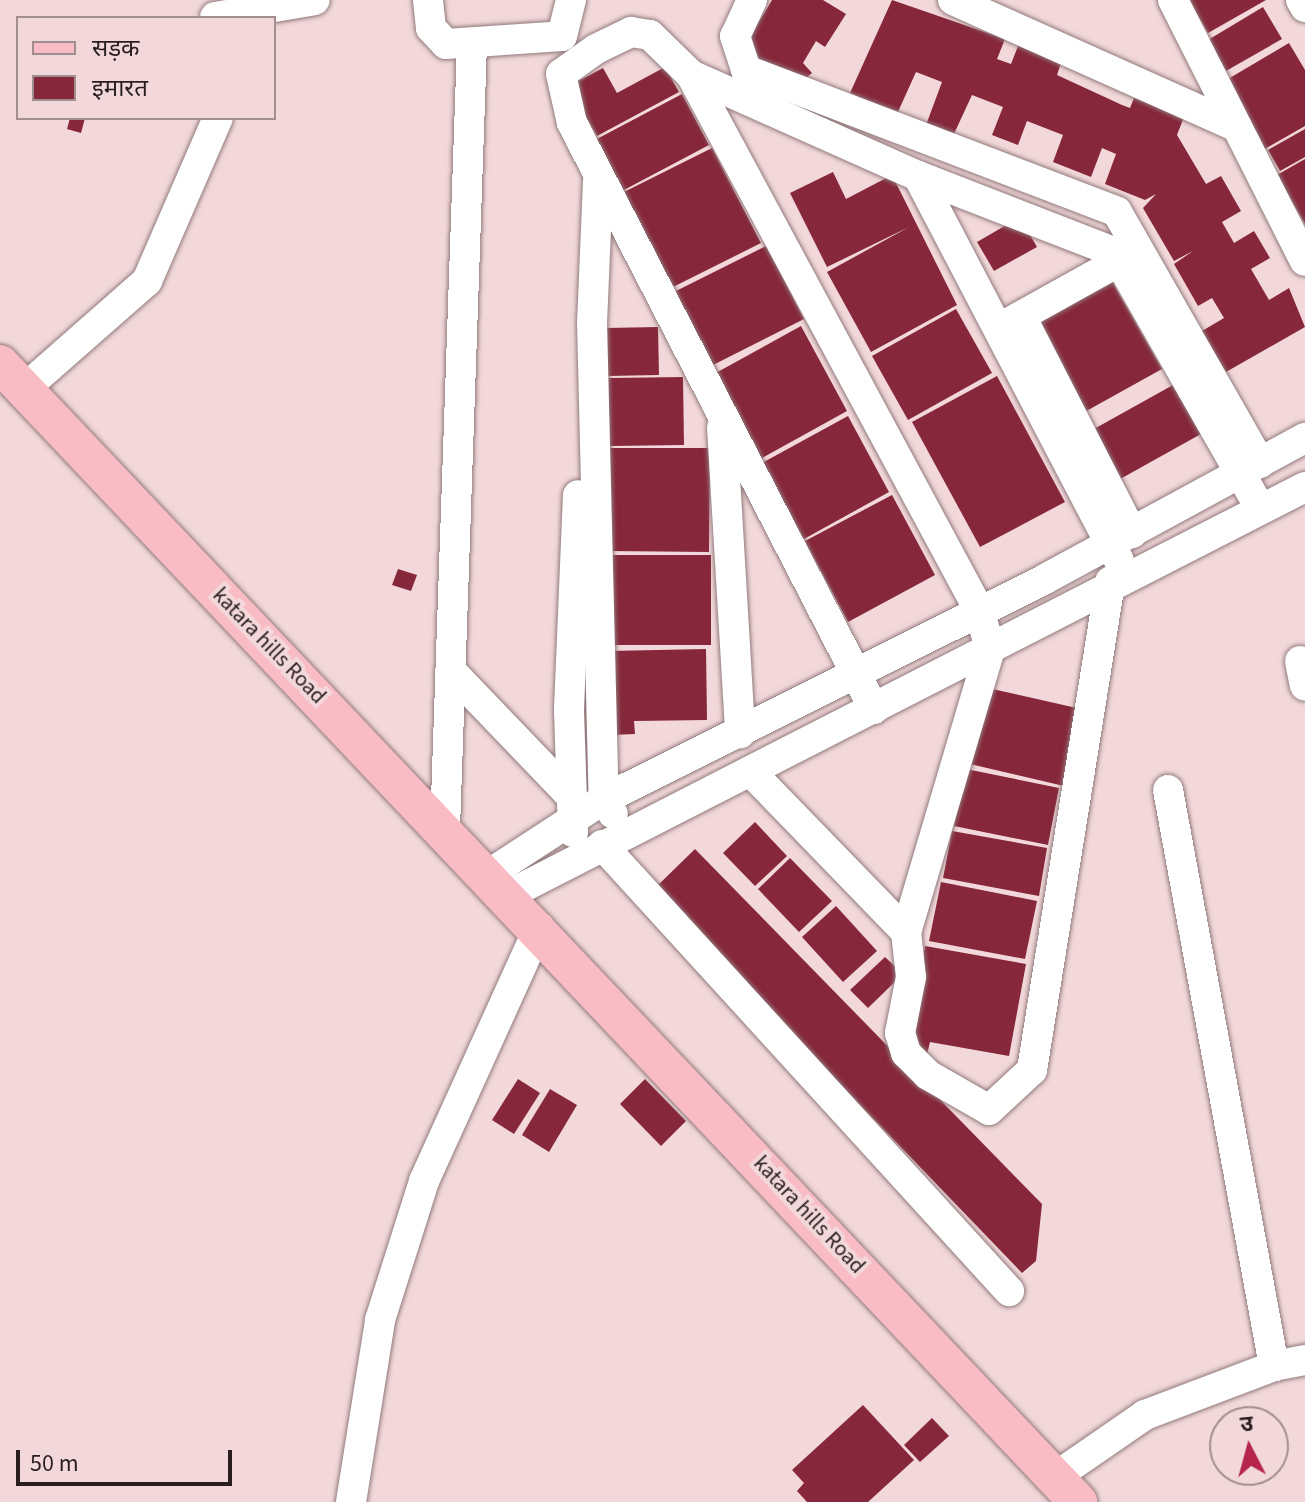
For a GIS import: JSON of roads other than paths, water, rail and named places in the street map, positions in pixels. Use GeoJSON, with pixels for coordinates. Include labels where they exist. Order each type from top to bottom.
{"type":"FeatureCollection","features":[{"type":"Feature","properties":{"kind":"main road","name":"katara hills Road"},"geometry":{"type":"LineString","coordinates":[[12,376],[499,884],[1067,1490]]}},
{"type":"Feature","properties":{"kind":"street"},"geometry":{"type":"LineString","coordinates":[[215,12],[315,0]]}},
{"type":"Feature","properties":{"kind":"street"},"geometry":{"type":"LineString","coordinates":[[428,0],[437,39],[472,43],[562,36],[571,0]]}},
{"type":"Feature","properties":{"kind":"street"},"geometry":{"type":"LineString","coordinates":[[752,0],[735,36],[746,70],[1117,212],[1251,469],[1260,508]]}},
{"type":"Feature","properties":{"kind":"street"},"geometry":{"type":"LineString","coordinates":[[953,0],[1235,126]]}},
{"type":"Feature","properties":{"kind":"street"},"geometry":{"type":"LineString","coordinates":[[1173,0],[1305,261]]}},
{"type":"Feature","properties":{"kind":"street"},"geometry":{"type":"LineString","coordinates":[[1301,0],[1305,7]]}},
{"type":"Feature","properties":{"kind":"street"},"geometry":{"type":"LineString","coordinates":[[874,709],[598,179],[572,123],[561,74],[631,32],[650,35],[691,75],[980,612],[990,649],[906,932],[911,977],[900,1033],[906,1053],[928,1075],[989,1110],[1032,1070],[1122,539],[1010,322],[918,176]]}},
{"type":"Feature","properties":{"kind":"street"},"geometry":{"type":"LineString","coordinates":[[445,829],[472,43]]}},
{"type":"Feature","properties":{"kind":"street"},"geometry":{"type":"LineString","coordinates":[[691,75],[918,176],[1114,252],[1251,469]]}},
{"type":"Feature","properties":{"kind":"street"},"geometry":{"type":"LineString","coordinates":[[12,376],[147,281],[217,120]]}},
{"type":"Feature","properties":{"kind":"street"},"geometry":{"type":"LineString","coordinates":[[598,179],[592,322],[604,799],[602,845]]}},
{"type":"Feature","properties":{"kind":"street"},"geometry":{"type":"LineString","coordinates":[[1010,322],[1120,261]]}},
{"type":"Feature","properties":{"kind":"street"},"geometry":{"type":"LineString","coordinates":[[721,417],[740,733]]}},
{"type":"Feature","properties":{"kind":"street"},"geometry":{"type":"LineString","coordinates":[[499,884],[571,807],[604,799],[740,733],[1122,539],[1305,438]]}},
{"type":"Feature","properties":{"kind":"street"},"geometry":{"type":"LineString","coordinates":[[499,884],[602,845],[751,772],[990,649],[1117,577],[1303,490]]}},
{"type":"Feature","properties":{"kind":"street"},"geometry":{"type":"LineString","coordinates":[[571,807],[578,495]]}},
{"type":"Feature","properties":{"kind":"street"},"geometry":{"type":"LineString","coordinates":[[451,671],[602,845],[1009,1291]]}},
{"type":"Feature","properties":{"kind":"street"},"geometry":{"type":"LineString","coordinates":[[751,772],[906,932]]}},
{"type":"Feature","properties":{"kind":"street"},"geometry":{"type":"LineString","coordinates":[[1168,790],[1274,1366]]}},
{"type":"Feature","properties":{"kind":"street"},"geometry":{"type":"LineString","coordinates":[[351,1502],[380,1320],[424,1181],[539,927]]}},
{"type":"Feature","properties":{"kind":"street"},"geometry":{"type":"LineString","coordinates":[[1067,1490],[1145,1415],[1274,1366],[1305,1360]]}}]}
